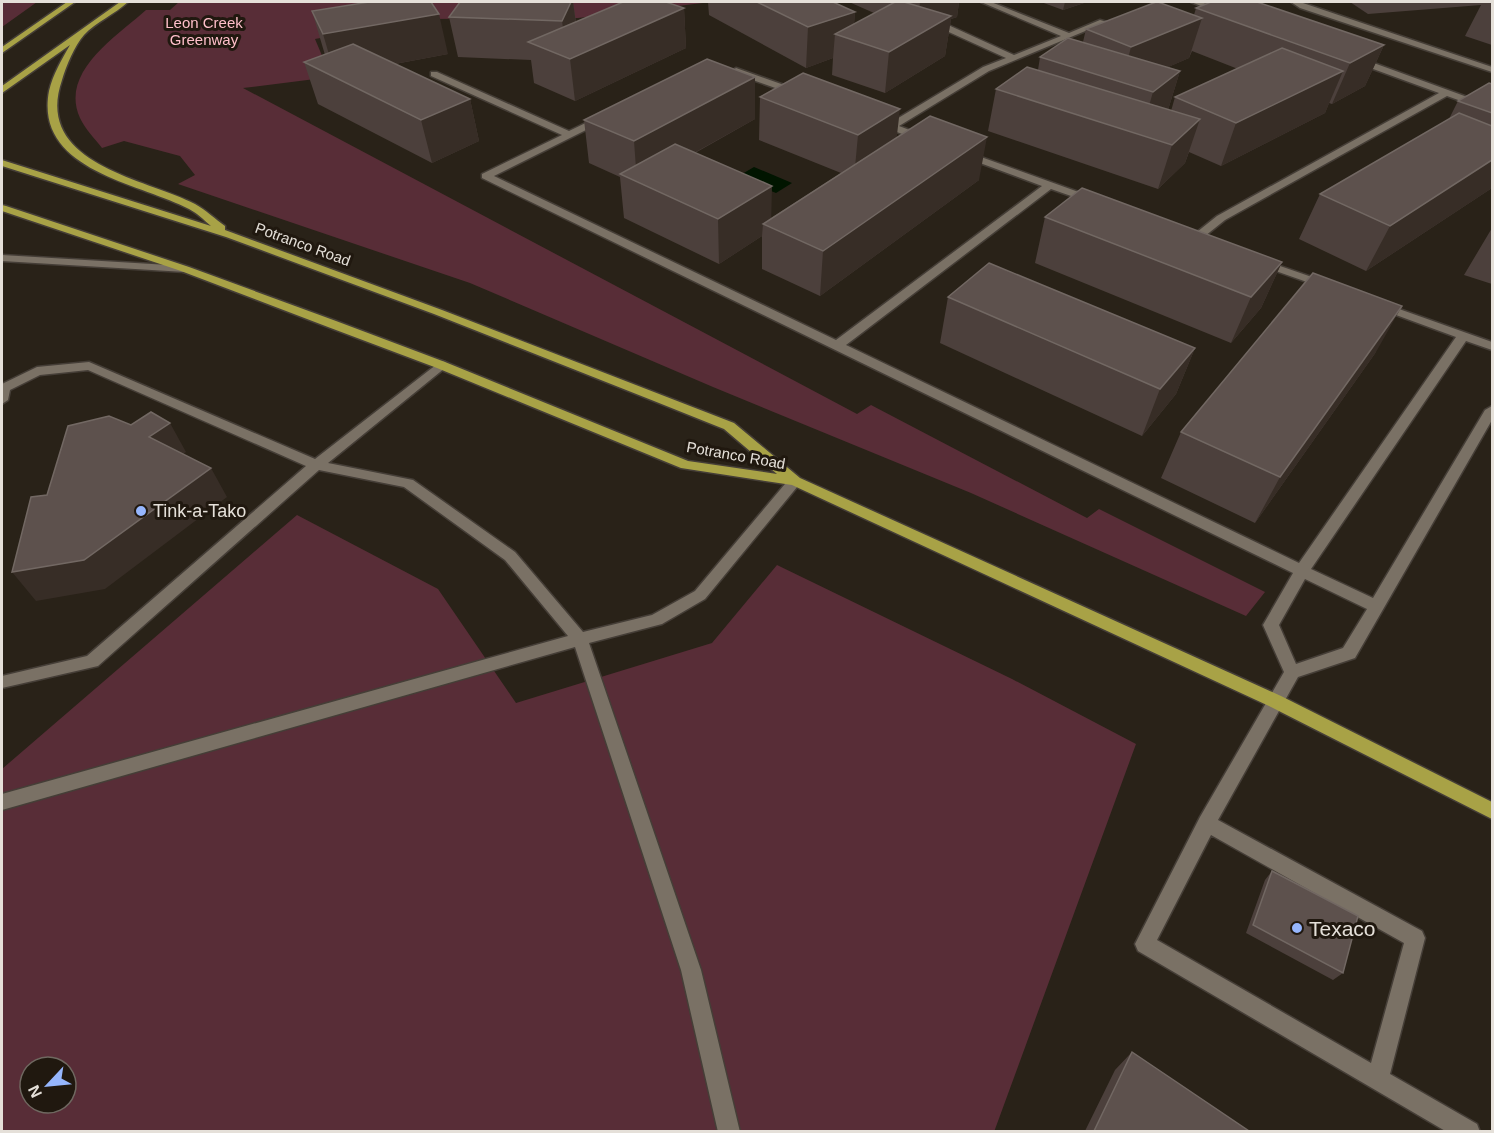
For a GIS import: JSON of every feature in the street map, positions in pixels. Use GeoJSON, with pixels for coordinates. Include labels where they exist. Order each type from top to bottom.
{"type":"FeatureCollection","features":[{"type":"Feature","properties":{"kind":"main road"},"geometry":{"type":"LineString","coordinates":[[2,51],[71,2]]}},
{"type":"Feature","properties":{"kind":"main road"},"geometry":{"type":"LineString","coordinates":[[2,90],[124,2]]}},
{"type":"Feature","properties":{"kind":"main road"},"geometry":{"type":"LineString","coordinates":[[985,2],[1069,36]]}},
{"type":"Feature","properties":{"kind":"main road"},"geometry":{"type":"LineString","coordinates":[[1195,2],[1228,13]]}},
{"type":"Feature","properties":{"kind":"main road"},"geometry":{"type":"LineString","coordinates":[[1295,2],[1492,70]]}},
{"type":"Feature","properties":{"kind":"main road"},"geometry":{"type":"LineString","coordinates":[[891,127],[986,69],[1113,19]]}},
{"type":"Feature","properties":{"kind":"main road"},"geometry":{"type":"LineString","coordinates":[[943,26],[1014,58]]}},
{"type":"Feature","properties":{"kind":"main road"},"geometry":{"type":"LineString","coordinates":[[79,36],[57,82],[53,100],[58,130],[70,146],[80,157],[99,169],[192,207],[230,235]]}},
{"type":"Feature","properties":{"kind":"main road"},"geometry":{"type":"LineString","coordinates":[[1348,57],[1492,109]]}},
{"type":"Feature","properties":{"kind":"main road"},"geometry":{"type":"LineString","coordinates":[[726,67],[814,99]]}},
{"type":"Feature","properties":{"kind":"main road"},"geometry":{"type":"LineString","coordinates":[[434,74],[570,135]]}},
{"type":"Feature","properties":{"kind":"main road"},"geometry":{"type":"LineString","coordinates":[[1207,242],[1190,236],[1447,92]]}},
{"type":"Feature","properties":{"kind":"main road"},"geometry":{"type":"LineString","coordinates":[[611,114],[486,176],[1377,607]]}},
{"type":"Feature","properties":{"kind":"main road"},"geometry":{"type":"LineString","coordinates":[[869,119],[933,142]]}},
{"type":"Feature","properties":{"kind":"main road"},"geometry":{"type":"LineString","coordinates":[[954,150],[1101,204]]}},
{"type":"Feature","properties":{"kind":"main road","name":"Potranco Road"},"geometry":{"type":"LineString","coordinates":[[2,163],[230,235],[449,315],[729,426],[795,481]]}},
{"type":"Feature","properties":{"kind":"main road"},"geometry":{"type":"LineString","coordinates":[[837,346],[1049,185]]}},
{"type":"Feature","properties":{"kind":"main road","name":"Potranco Road"},"geometry":{"type":"LineString","coordinates":[[2,208],[184,269],[441,365],[686,465],[795,481]]}},
{"type":"Feature","properties":{"kind":"main road"},"geometry":{"type":"LineString","coordinates":[[2,258],[184,269]]}},
{"type":"Feature","properties":{"kind":"main road"},"geometry":{"type":"LineString","coordinates":[[1251,258],[1341,291]]}},
{"type":"Feature","properties":{"kind":"main road"},"geometry":{"type":"LineString","coordinates":[[1374,303],[1492,346]]}},
{"type":"Feature","properties":{"kind":"main road"},"geometry":{"type":"LineString","coordinates":[[1292,672],[1271,625],[1301,572],[1464,335]]}},
{"type":"Feature","properties":{"kind":"main road"},"geometry":{"type":"LineString","coordinates":[[2,684],[92,661],[316,465],[441,365]]}},
{"type":"Feature","properties":{"kind":"main road"},"geometry":{"type":"LineString","coordinates":[[2,400],[4,388],[37,371],[89,366],[316,465],[408,483],[510,556],[580,639],[691,970],[729,1131]]}},
{"type":"Feature","properties":{"kind":"main road"},"geometry":{"type":"LineString","coordinates":[[1469,1131],[1145,944],[1206,823],[1292,672],[1349,653],[1492,410]]}},
{"type":"Feature","properties":{"kind":"main road"},"geometry":{"type":"LineString","coordinates":[[2,802],[580,639],[656,620],[700,595],[795,481],[1275,701],[1492,811]]}},
{"type":"Feature","properties":{"kind":"main road"},"geometry":{"type":"LineString","coordinates":[[1206,823],[1416,938],[1378,1079]]}},
{"type":"Feature","properties":{"kind":"green space"},"geometry":{"type":"Polygon","coordinates":[[[2,2],[37,2],[2,27],[2,2]]]}},
{"type":"Feature","properties":{"kind":"green space","name":"Leon Creek Greenway"},"geometry":{"type":"Polygon","coordinates":[[[179,2],[711,2],[578,18],[424,19],[315,39],[331,77],[243,88],[857,414],[871,405],[1087,518],[1099,509],[1265,592],[1246,616],[971,493],[713,387],[470,283],[178,184],[195,175],[180,156],[124,141],[102,148],[82,122],[76,101],[77,85],[84,70],[107,43],[146,10],[170,10],[179,2]]]}},
{"type":"Feature","properties":{"kind":"green space"},"geometry":{"type":"Polygon","coordinates":[[[297,515],[438,589],[516,703],[712,643],[777,565],[1012,679],[1136,744],[994,1132],[2,1131],[2,769],[297,515]]]}},
{"type":"Feature","properties":{"kind":"shaded area"},"geometry":{"type":"Polygon","coordinates":[[[754,167],[792,183],[776,193],[737,177],[754,167]]]}},
{"type":"Feature","properties":{"kind":"building"},"geometry":{"type":"Polygon","coordinates":[[[369,2],[431,2],[439,14],[323,34],[312,11],[369,2]]]}},
{"type":"Feature","properties":{"kind":"building"},"geometry":{"type":"Polygon","coordinates":[[[460,2],[571,2],[562,21],[449,17],[460,2]]]}},
{"type":"Feature","properties":{"kind":"building"},"geometry":{"type":"Polygon","coordinates":[[[623,2],[666,2],[684,8],[570,59],[528,42],[623,2]]]}},
{"type":"Feature","properties":{"kind":"building"},"geometry":{"type":"Polygon","coordinates":[[[757,2],[833,2],[855,12],[808,27],[757,2]]]}},
{"type":"Feature","properties":{"kind":"building"},"geometry":{"type":"Polygon","coordinates":[[[895,2],[904,2],[951,16],[889,52],[835,34],[895,2]]]}},
{"type":"Feature","properties":{"kind":"building"},"geometry":{"type":"Polygon","coordinates":[[[1156,2],[1202,18],[1131,47],[1086,29],[1156,2]]]}},
{"type":"Feature","properties":{"kind":"building"},"geometry":{"type":"Polygon","coordinates":[[[1211,2],[1257,2],[1384,45],[1350,63],[1196,8],[1211,2]]]}},
{"type":"Feature","properties":{"kind":"building"},"geometry":{"type":"Polygon","coordinates":[[[1068,38],[1180,71],[1153,92],[1040,57],[1068,38]]]}},
{"type":"Feature","properties":{"kind":"building"},"geometry":{"type":"Polygon","coordinates":[[[353,44],[470,99],[421,120],[304,62],[353,44]]]}},
{"type":"Feature","properties":{"kind":"building"},"geometry":{"type":"Polygon","coordinates":[[[1282,48],[1343,71],[1236,123],[1175,97],[1282,48]]]}},
{"type":"Feature","properties":{"kind":"building"},"geometry":{"type":"Polygon","coordinates":[[[707,59],[755,77],[634,141],[584,120],[707,59]]]}},
{"type":"Feature","properties":{"kind":"building"},"geometry":{"type":"Polygon","coordinates":[[[1027,67],[1200,119],[1172,145],[996,89],[1027,67]]]}},
{"type":"Feature","properties":{"kind":"building"},"geometry":{"type":"Polygon","coordinates":[[[803,73],[900,109],[858,135],[760,97],[803,73]]]}},
{"type":"Feature","properties":{"kind":"building"},"geometry":{"type":"Polygon","coordinates":[[[1489,83],[1492,84],[1492,113],[1458,101],[1489,83]]]}},
{"type":"Feature","properties":{"kind":"building"},"geometry":{"type":"Polygon","coordinates":[[[1459,113],[1492,126],[1492,160],[1390,226],[1320,194],[1459,113]]]}},
{"type":"Feature","properties":{"kind":"building"},"geometry":{"type":"Polygon","coordinates":[[[930,116],[987,137],[823,251],[763,224],[930,116]]]}},
{"type":"Feature","properties":{"kind":"building"},"geometry":{"type":"Polygon","coordinates":[[[675,144],[772,186],[718,219],[620,174],[675,144]]]}},
{"type":"Feature","properties":{"kind":"building"},"geometry":{"type":"Polygon","coordinates":[[[1082,188],[1282,262],[1251,297],[1045,217],[1082,188]]]}},
{"type":"Feature","properties":{"kind":"building"},"geometry":{"type":"Polygon","coordinates":[[[989,263],[1195,348],[1160,389],[948,297],[989,263]]]}},
{"type":"Feature","properties":{"kind":"building"},"geometry":{"type":"Polygon","coordinates":[[[1313,273],[1402,306],[1280,477],[1181,432],[1313,273]]]}},
{"type":"Feature","properties":{"kind":"building"},"geometry":{"type":"Polygon","coordinates":[[[151,412],[170,423],[149,437],[211,468],[84,560],[12,572],[31,497],[47,495],[68,426],[109,416],[131,425],[151,412]]]}},
{"type":"Feature","properties":{"kind":"building","name":"Texaco"},"geometry":{"type":"Polygon","coordinates":[[[1272,871],[1358,916],[1343,973],[1253,925],[1272,871]]]}},
{"type":"Feature","properties":{"kind":"building"},"geometry":{"type":"Polygon","coordinates":[[[1132,1052],[1249,1131],[1094,1131],[1132,1052]]]}},
{"type":"Feature","properties":{"kind":"place","name":"Tink-a-Tako"},"geometry":{"type":"Point","coordinates":[141,511]}},
{"type":"Feature","properties":{"kind":"place","name":"Texaco"},"geometry":{"type":"Point","coordinates":[1297,928]}}]}
